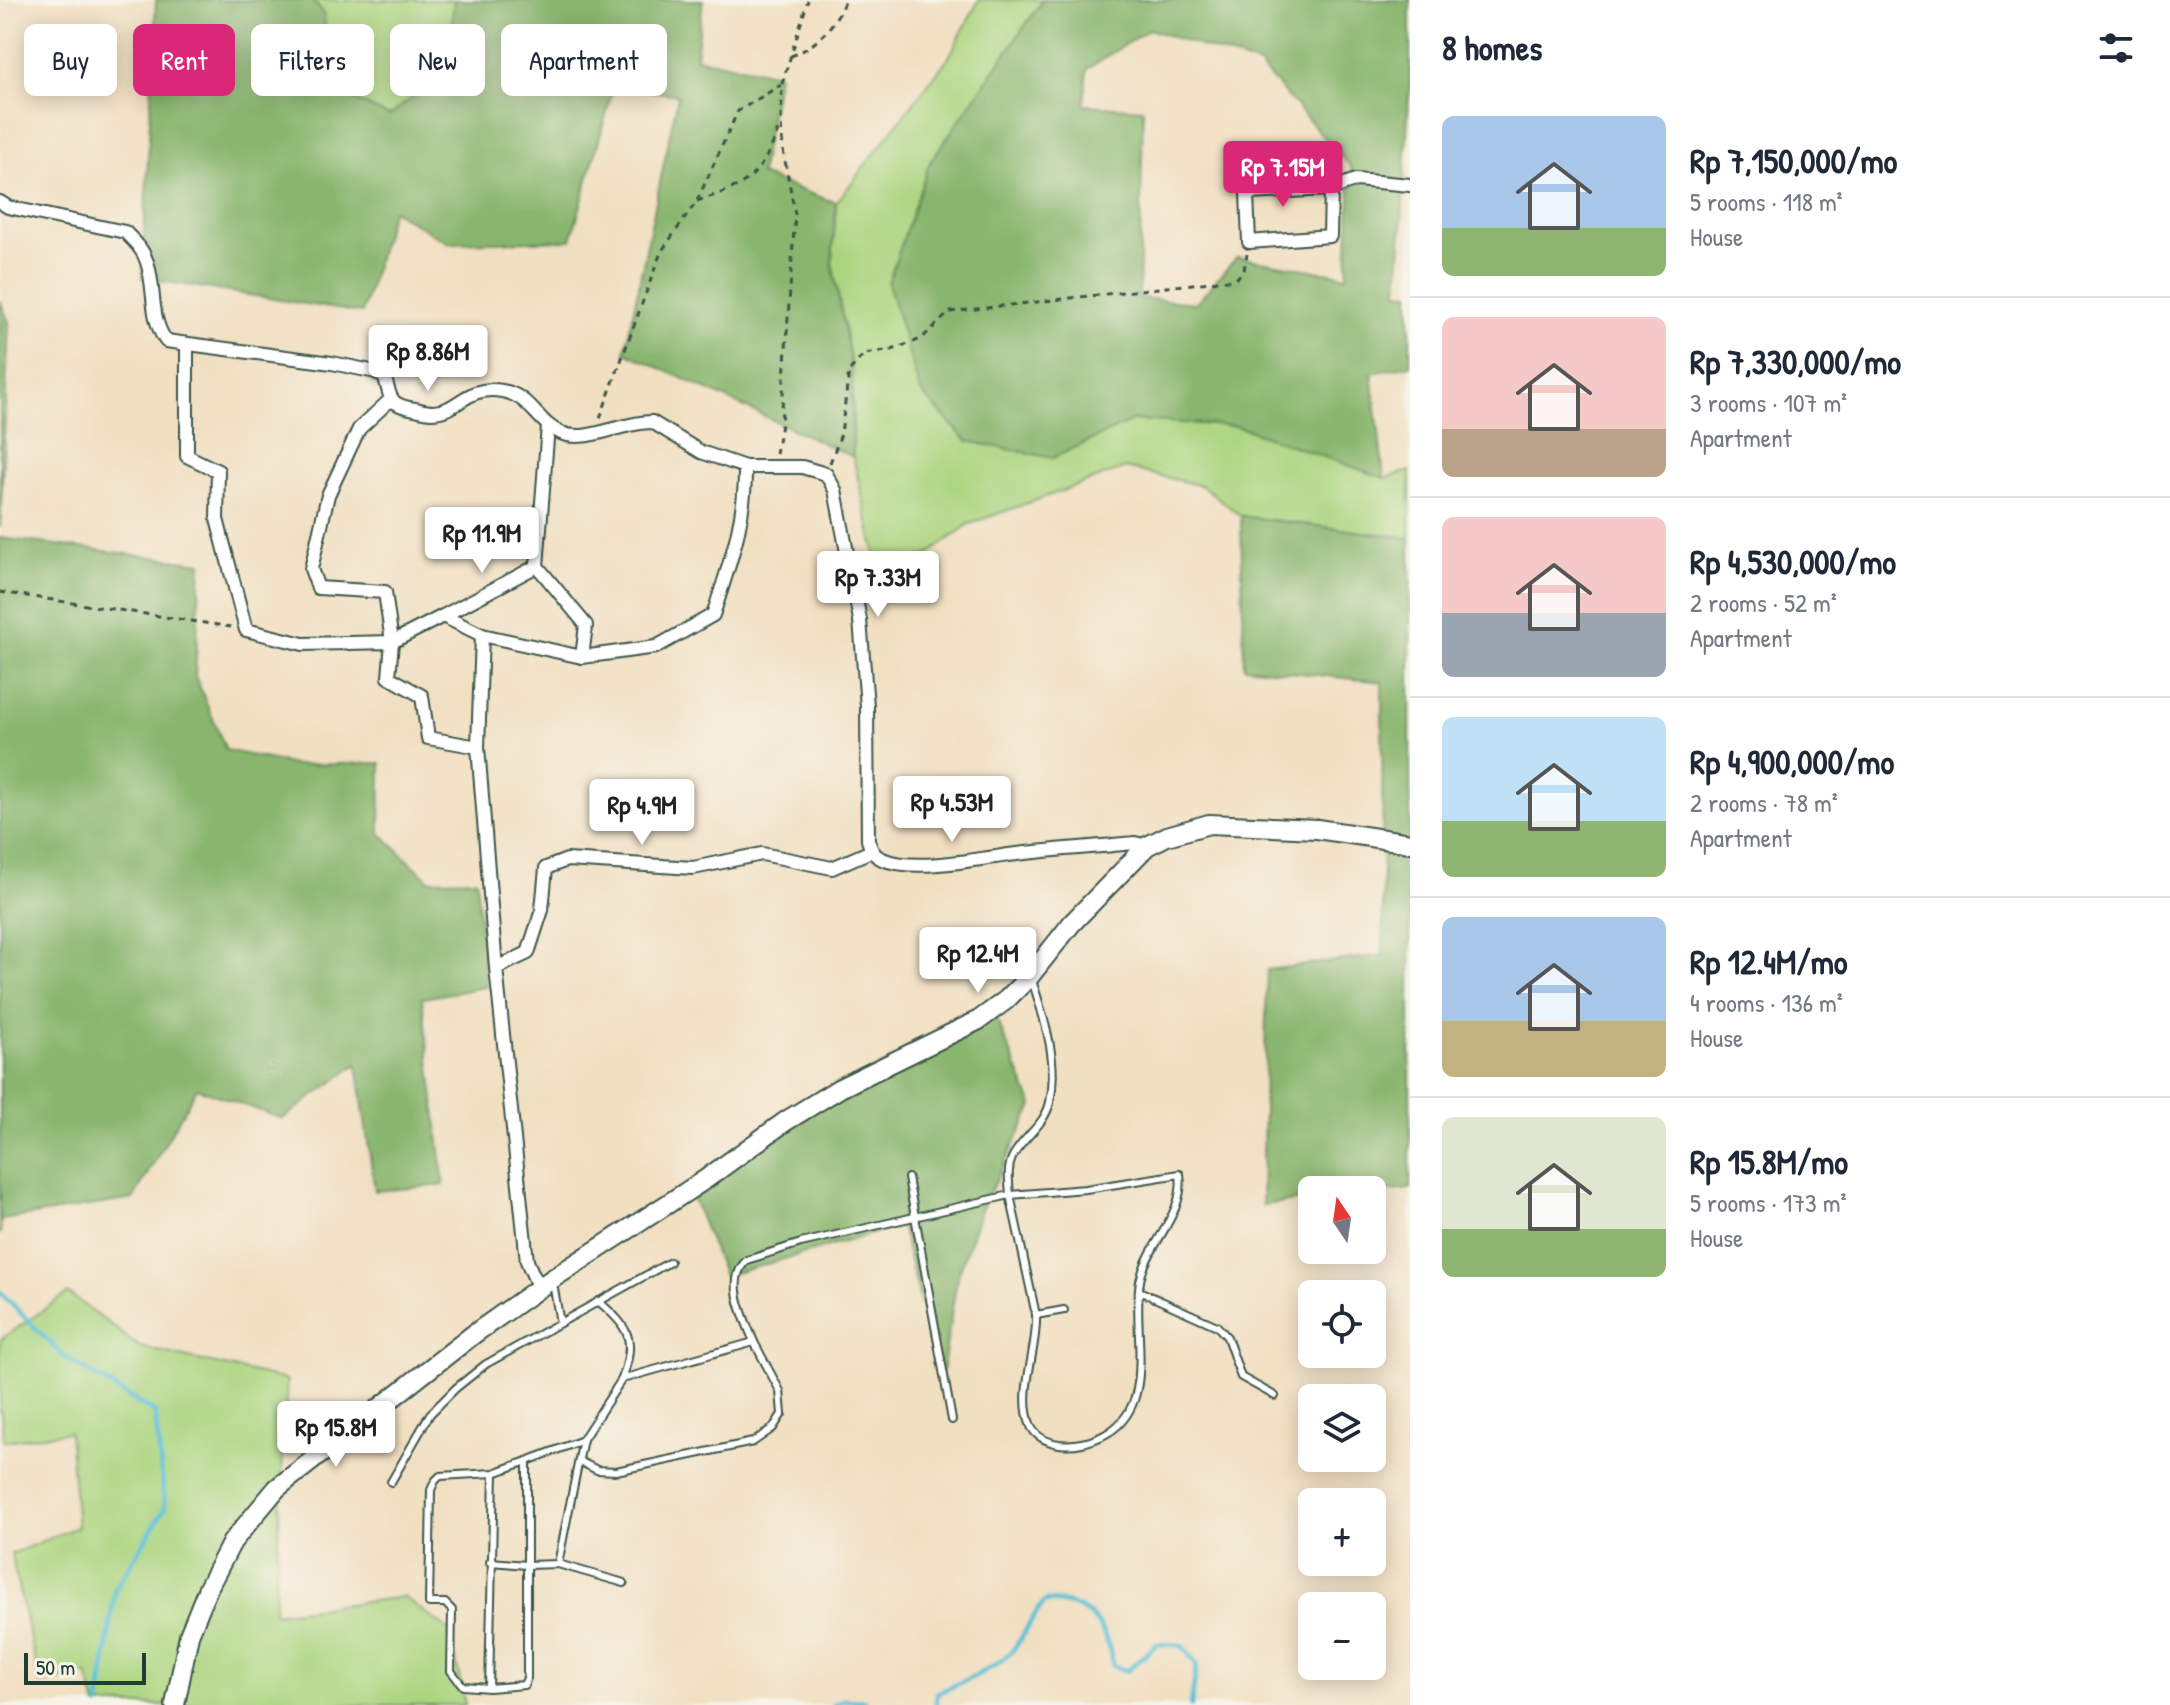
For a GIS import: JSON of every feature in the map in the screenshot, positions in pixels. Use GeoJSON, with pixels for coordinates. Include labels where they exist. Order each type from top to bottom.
{"type":"FeatureCollection","features":[{"type":"Feature","properties":{"kind":"street"},"geometry":{"type":"LineString","coordinates":[[1331,189],[1330,236],[1249,242],[1247,193],[1331,189],[1356,180],[1410,185]]}},
{"type":"Feature","properties":{"kind":"street"},"geometry":{"type":"LineString","coordinates":[[0,202],[8,207],[125,232],[139,245],[148,263],[156,328],[166,341],[332,363],[376,372],[385,378],[391,399],[397,407],[433,412],[448,408],[478,391],[502,391],[517,395],[548,426],[562,434],[575,436],[652,422],[701,452],[745,467],[802,467],[826,474],[835,490],[860,620],[867,706],[868,840],[871,851],[879,858],[899,864],[976,862],[1014,854],[1135,843],[1147,846]]}},
{"type":"Feature","properties":{"kind":"street"},"geometry":{"type":"LineString","coordinates":[[187,345],[187,456],[218,471],[217,519],[246,630],[303,644],[392,642],[537,566]]}},
{"type":"Feature","properties":{"kind":"street"},"geometry":{"type":"LineString","coordinates":[[391,399],[359,429],[328,495],[311,569],[318,588],[385,592],[392,642],[389,677],[422,696],[428,738],[478,747]]}},
{"type":"Feature","properties":{"kind":"street"},"geometry":{"type":"LineString","coordinates":[[548,426],[537,566],[586,625],[582,657]]}},
{"type":"Feature","properties":{"kind":"street"},"geometry":{"type":"LineString","coordinates":[[443,616],[482,635],[582,657],[656,647],[713,615],[738,538],[746,496],[745,467]]}},
{"type":"Feature","properties":{"kind":"street"},"geometry":{"type":"LineString","coordinates":[[482,635],[478,747],[496,968],[527,1261],[546,1284]]}},
{"type":"Feature","properties":{"kind":"street"},"geometry":{"type":"LineString","coordinates":[[175,1705],[189,1635],[208,1588],[232,1542],[277,1488],[474,1334],[706,1179],[786,1121],[840,1088],[979,1020],[1006,1000],[1030,976],[1072,923],[1147,846],[1167,836],[1209,824],[1317,829],[1410,843]]}},
{"type":"Feature","properties":{"kind":"street"},"geometry":{"type":"LineString","coordinates":[[496,968],[528,953],[542,910],[546,868],[567,860],[693,868],[762,854],[832,868],[871,851]]}},
{"type":"Feature","properties":{"kind":"lane"},"geometry":{"type":"LineString","coordinates":[[579,1461],[597,1470],[616,1471],[753,1442],[773,1428],[782,1414],[780,1391],[754,1342],[741,1308],[737,1280],[740,1266],[747,1260],[801,1243],[1010,1195],[1086,1189],[1180,1174],[1182,1187],[1172,1215],[1146,1262],[1139,1291],[1140,1366],[1135,1398],[1116,1428],[1099,1439],[1060,1444],[1043,1440],[1029,1423],[1027,1403],[1037,1335],[1036,1315],[1010,1195],[1008,1173],[1013,1157],[1040,1125],[1050,1103],[1052,1062],[1046,1025],[1030,976]]}},
{"type":"Feature","properties":{"kind":"lane"},"geometry":{"type":"LineString","coordinates":[[908,1178],[952,1420]]}},
{"type":"Feature","properties":{"kind":"lane"},"geometry":{"type":"LineString","coordinates":[[391,1482],[430,1414],[486,1364],[670,1262]]}},
{"type":"Feature","properties":{"kind":"lane"},"geometry":{"type":"LineString","coordinates":[[546,1284],[560,1323]]}},
{"type":"Feature","properties":{"kind":"lane"},"geometry":{"type":"LineString","coordinates":[[1139,1291],[1217,1326],[1227,1337],[1241,1377],[1275,1396]]}},
{"type":"Feature","properties":{"kind":"lane"},"geometry":{"type":"LineString","coordinates":[[558,1564],[583,1439],[622,1379],[630,1356],[631,1342],[621,1320],[598,1301]]}},
{"type":"Feature","properties":{"kind":"lane"},"geometry":{"type":"LineString","coordinates":[[1036,1315],[1064,1310]]}},
{"type":"Feature","properties":{"kind":"lane"},"geometry":{"type":"LineString","coordinates":[[622,1379],[754,1342]]}},
{"type":"Feature","properties":{"kind":"lane"},"geometry":{"type":"LineString","coordinates":[[527,1461],[527,1678],[524,1685],[519,1687],[463,1686],[451,1671],[452,1610],[445,1603],[429,1603],[431,1490],[440,1476],[494,1473],[583,1439]]}},
{"type":"Feature","properties":{"kind":"lane"},"geometry":{"type":"LineString","coordinates":[[489,1688],[494,1473]]}},
{"type":"Feature","properties":{"kind":"lane"},"geometry":{"type":"LineString","coordinates":[[490,1562],[558,1564],[624,1583]]}},
{"type":"Feature","properties":{"kind":"path"},"geometry":{"type":"LineString","coordinates":[[772,467],[781,424],[795,214],[781,124],[782,84],[808,0]]}},
{"type":"Feature","properties":{"kind":"path"},"geometry":{"type":"LineString","coordinates":[[791,56],[807,50],[835,23],[845,0]]}},
{"type":"Feature","properties":{"kind":"path"},"geometry":{"type":"LineString","coordinates":[[594,433],[661,252],[697,201],[738,111],[782,84]]}},
{"type":"Feature","properties":{"kind":"path"},"geometry":{"type":"LineString","coordinates":[[697,201],[731,190],[753,177],[771,149],[781,124]]}},
{"type":"Feature","properties":{"kind":"path"},"geometry":{"type":"LineString","coordinates":[[826,474],[841,434],[849,371],[864,354],[892,350],[921,339],[950,312],[1236,279],[1244,270],[1249,242]]}},
{"type":"Feature","properties":{"kind":"path"},"geometry":{"type":"LineString","coordinates":[[0,592],[246,630]]}},
{"type":"Feature","properties":{"kind":"green space"},"geometry":{"type":"Polygon","coordinates":[[[156,0],[311,0],[323,12],[325,24],[251,24],[251,96],[347,96],[389,116],[415,96],[485,96],[485,24],[452,24],[454,0],[703,0],[696,58],[778,74],[760,175],[836,203],[832,262],[852,370],[853,457],[625,352],[678,95],[667,93],[667,24],[501,24],[501,96],[611,96],[571,240],[449,243],[392,210],[362,313],[142,278],[151,96],[235,96],[235,24],[155,24],[156,0]]]}},
{"type":"Feature","properties":{"kind":"green space"},"geometry":{"type":"Polygon","coordinates":[[[311,0],[454,0],[452,24],[390,24],[390,96],[415,96],[389,116],[347,96],[374,96],[374,24],[325,24],[323,13],[311,0]]]}},
{"type":"Feature","properties":{"kind":"green space"},"geometry":{"type":"Polygon","coordinates":[[[979,0],[1043,0],[929,164],[1053,458],[1134,420],[1237,426],[1384,478],[1410,471],[1410,538],[1241,516],[1203,486],[1126,468],[969,524],[901,575],[878,565],[853,457],[852,370],[832,262],[836,203],[949,57],[979,0]]]}},
{"type":"Feature","properties":{"kind":"green space"},"geometry":{"type":"Polygon","coordinates":[[[1043,0],[1410,0],[1410,77],[1398,292],[1410,293],[1410,365],[1372,373],[1384,478],[1237,426],[1134,420],[1053,458],[967,441],[920,391],[888,283],[929,164],[1043,0]],[[1149,29],[1087,69],[1084,105],[1143,109],[1139,298],[1196,303],[1237,257],[1347,276],[1351,167],[1259,65],[1149,29]]]}},
{"type":"Feature","properties":{"kind":"green space"},"geometry":{"type":"Polygon","coordinates":[[[0,301],[9,322],[0,528],[0,301]]]}},
{"type":"Feature","properties":{"kind":"green space"},"geometry":{"type":"Polygon","coordinates":[[[1241,516],[1410,538],[1410,1189],[1386,1192],[1386,1176],[1298,1176],[1298,1201],[1262,1205],[1267,970],[1383,955],[1382,682],[1244,667],[1241,516]]]}},
{"type":"Feature","properties":{"kind":"green space"},"geometry":{"type":"Polygon","coordinates":[[[0,538],[201,563],[195,676],[226,750],[294,765],[381,763],[380,833],[429,880],[476,879],[486,987],[422,998],[444,1185],[375,1191],[357,1064],[283,1119],[197,1088],[133,1199],[1,1220],[0,1235],[0,538]]]}},
{"type":"Feature","properties":{"kind":"green space"},"geometry":{"type":"Polygon","coordinates":[[[994,1013],[1033,1106],[981,1210],[957,1278],[941,1379],[901,1226],[724,1276],[690,1192],[834,1088],[994,1013]]]}},
{"type":"Feature","properties":{"kind":"green space"},"geometry":{"type":"Polygon","coordinates":[[[68,1293],[140,1347],[287,1380],[274,1613],[404,1597],[450,1631],[465,1705],[96,1705],[87,1674],[40,1683],[11,1554],[77,1527],[69,1432],[4,1441],[0,1408],[0,1340],[68,1293]]]}},
{"type":"Feature","properties":{"kind":"waterway"},"geometry":{"type":"LineString","coordinates":[[0,1292],[63,1356],[155,1413],[165,1508],[115,1589],[99,1705]]}},
{"type":"Feature","properties":{"kind":"waterway"},"geometry":{"type":"LineString","coordinates":[[936,1705],[937,1693],[965,1681],[1010,1653],[1046,1601],[1061,1602],[1085,1611],[1106,1638],[1113,1665],[1127,1671],[1157,1644],[1181,1645],[1197,1664],[1191,1705]]}},
{"type":"Feature","properties":{"kind":"waterway"},"geometry":{"type":"LineString","coordinates":[[834,1705],[843,1700],[865,1701],[867,1705]]}}]}
